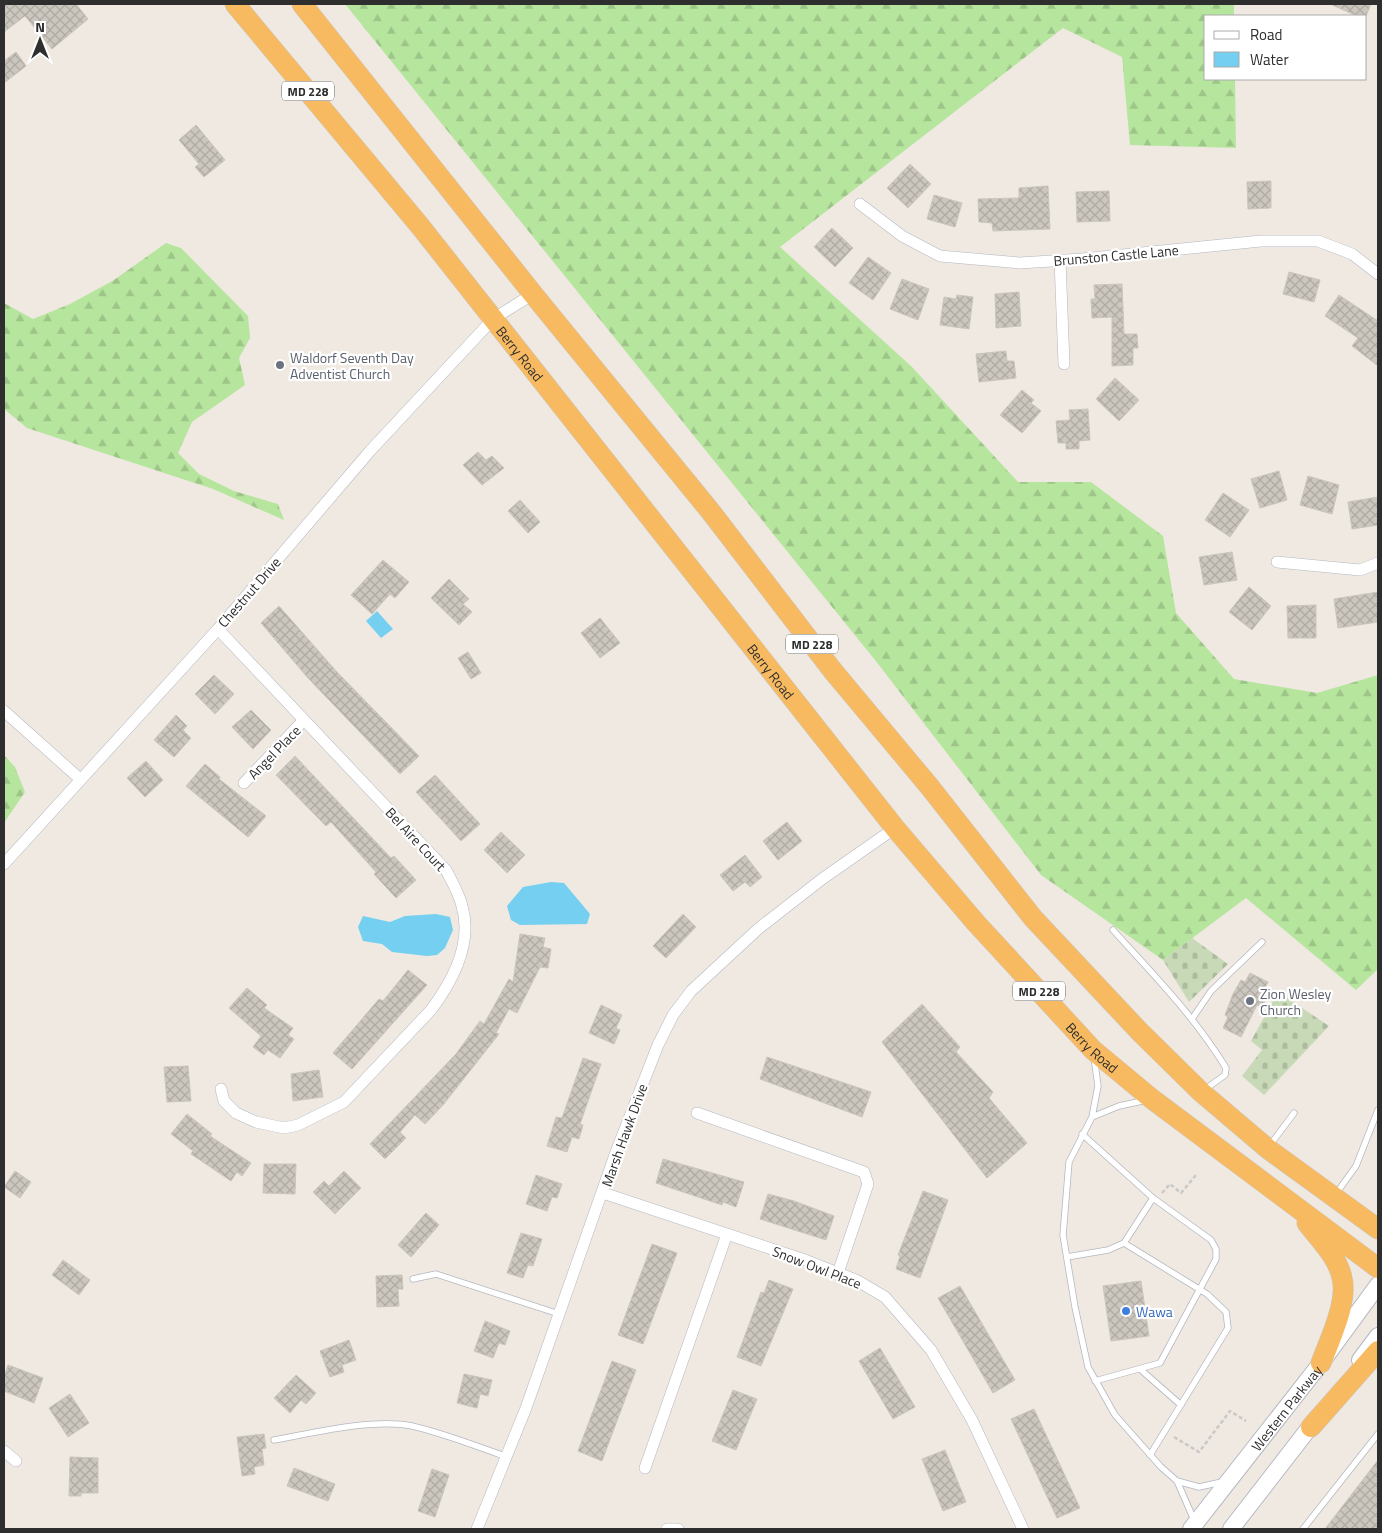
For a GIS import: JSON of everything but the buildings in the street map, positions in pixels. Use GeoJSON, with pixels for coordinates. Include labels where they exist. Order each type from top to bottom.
{"type":"FeatureCollection","features":[{"type":"Feature","properties":{"kind":"highway","name":"Berry Road"},"geometry":{"type":"LineString","coordinates":[[234,4],[420,226],[895,828],[976,923],[1092,1050],[1152,1099],[1378,1268]]}},
{"type":"Feature","properties":{"kind":"highway","name":"MD 228"},"geometry":{"type":"LineString","coordinates":[[302,4],[533,294],[711,512],[833,671],[1033,918],[1139,1031],[1201,1092],[1295,1170],[1378,1229]]}},
{"type":"Feature","properties":{"kind":"highway"},"geometry":{"type":"LineString","coordinates":[[1295,1170],[1372,1210],[1378,1211]]}},
{"type":"Feature","properties":{"kind":"highway"},"geometry":{"type":"LineString","coordinates":[[1296,1207],[1334,1259],[1342,1278],[1343,1291],[1337,1321],[1322,1363]]}},
{"type":"Feature","properties":{"kind":"highway"},"geometry":{"type":"LineString","coordinates":[[1311,1427],[1378,1351]]}},
{"type":"Feature","properties":{"kind":"main road","name":"Western Parkway"},"geometry":{"type":"LineString","coordinates":[[1193,1526],[1322,1363],[1378,1285]]}},
{"type":"Feature","properties":{"kind":"main road"},"geometry":{"type":"LineString","coordinates":[[1231,1529],[1311,1427],[1378,1336]]}},
{"type":"Feature","properties":{"kind":"street","name":"Brunston Castle Lane"},"geometry":{"type":"LineString","coordinates":[[860,204],[902,236],[940,256],[1020,263],[1261,241],[1318,241],[1352,254],[1378,274]]}},
{"type":"Feature","properties":{"kind":"street"},"geometry":{"type":"LineString","coordinates":[[1060,260],[1064,364]]}},
{"type":"Feature","properties":{"kind":"street","name":"Chestnut Drive"},"geometry":{"type":"LineString","coordinates":[[4,864],[218,629],[370,451],[493,319],[533,294]]}},
{"type":"Feature","properties":{"kind":"street"},"geometry":{"type":"LineString","coordinates":[[1277,562],[1360,570],[1378,563]]}},
{"type":"Feature","properties":{"kind":"street","name":"Bel Aire Court"},"geometry":{"type":"LineString","coordinates":[[218,629],[446,870],[463,907],[464,922],[463,943],[454,975],[431,1010],[344,1102],[298,1125],[284,1128],[270,1126],[236,1113],[224,1101],[221,1088]]}},
{"type":"Feature","properties":{"kind":"street"},"geometry":{"type":"LineString","coordinates":[[4,711],[80,779]]}},
{"type":"Feature","properties":{"kind":"street","name":"Angel Place"},"geometry":{"type":"LineString","coordinates":[[244,783],[304,720]]}},
{"type":"Feature","properties":{"kind":"street","name":"Marsh Hawk Drive"},"geometry":{"type":"LineString","coordinates":[[477,1529],[507,1457],[658,1045],[673,1015],[690,991],[758,929],[822,879],[895,828]]}},
{"type":"Feature","properties":{"kind":"street"},"geometry":{"type":"LineString","coordinates":[[697,1114],[864,1172],[868,1184],[838,1273]]}},
{"type":"Feature","properties":{"kind":"street","name":"Snow Owl Place"},"geometry":{"type":"LineString","coordinates":[[603,1193],[838,1273],[856,1280],[885,1297],[932,1350],[972,1420],[1023,1529]]}},
{"type":"Feature","properties":{"kind":"street"},"geometry":{"type":"LineString","coordinates":[[645,1468],[727,1234]]}},
{"type":"Feature","properties":{"kind":"street"},"geometry":{"type":"LineString","coordinates":[[4,1451],[16,1460]]}},
{"type":"Feature","properties":{"kind":"street"},"geometry":{"type":"LineString","coordinates":[[667,1529],[678,1529]]}},
{"type":"Feature","properties":{"kind":"lane"},"geometry":{"type":"LineString","coordinates":[[1113,930],[1192,1019],[1226,1068],[1225,1075],[1201,1092]]}},
{"type":"Feature","properties":{"kind":"lane"},"geometry":{"type":"LineString","coordinates":[[1192,1019],[1211,991],[1262,942]]}},
{"type":"Feature","properties":{"kind":"lane"},"geometry":{"type":"LineString","coordinates":[[1092,1050],[1098,1086],[1092,1117],[1069,1162],[1063,1235],[1074,1308],[1088,1367],[1095,1381],[1115,1415],[1150,1455],[1177,1481],[1193,1526]]}},
{"type":"Feature","properties":{"kind":"lane"},"geometry":{"type":"LineString","coordinates":[[1092,1117],[1119,1106],[1152,1099]]}},
{"type":"Feature","properties":{"kind":"lane"},"geometry":{"type":"LineString","coordinates":[[1338,1191],[1356,1166],[1378,1110]]}},
{"type":"Feature","properties":{"kind":"lane"},"geometry":{"type":"LineString","coordinates":[[1268,1149],[1294,1113]]}},
{"type":"Feature","properties":{"kind":"lane"},"geometry":{"type":"LineString","coordinates":[[1082,1134],[1154,1199],[1211,1240],[1216,1249],[1216,1259],[1160,1363],[1095,1381]]}},
{"type":"Feature","properties":{"kind":"lane"},"geometry":{"type":"LineString","coordinates":[[1067,1257],[1108,1250],[1124,1243],[1154,1199]]}},
{"type":"Feature","properties":{"kind":"lane"},"geometry":{"type":"LineString","coordinates":[[1124,1243],[1199,1289],[1226,1312],[1228,1328],[1150,1455]]}},
{"type":"Feature","properties":{"kind":"lane"},"geometry":{"type":"LineString","coordinates":[[414,1279],[436,1274],[560,1314]]}},
{"type":"Feature","properties":{"kind":"lane"},"geometry":{"type":"LineString","coordinates":[[1140,1369],[1181,1405]]}},
{"type":"Feature","properties":{"kind":"lane"},"geometry":{"type":"LineString","coordinates":[[274,1440],[352,1427],[390,1424],[411,1426],[507,1457]]}},
{"type":"Feature","properties":{"kind":"lane"},"geometry":{"type":"LineString","coordinates":[[1303,1529],[1378,1434]]}},
{"type":"Feature","properties":{"kind":"lane"},"geometry":{"type":"LineString","coordinates":[[1177,1481],[1200,1487],[1228,1480]]}},
{"type":"Feature","properties":{"kind":"path"},"geometry":{"type":"LineString","coordinates":[[1154,1199],[1170,1184],[1181,1193],[1196,1175]]}},
{"type":"Feature","properties":{"kind":"path"},"geometry":{"type":"LineString","coordinates":[[1174,1437],[1199,1452],[1230,1412],[1246,1421]]}},
{"type":"Feature","properties":{"kind":"green space"},"geometry":{"type":"Polygon","coordinates":[[[345,4],[1234,4],[1234,15],[1204,15],[1204,80],[1235,80],[1236,148],[1130,145],[1122,57],[1063,28],[780,247],[912,367],[1018,482],[1091,482],[1163,536],[1176,613],[1234,679],[1317,693],[1378,675],[1378,969],[1356,990],[1246,898],[1163,960],[1041,875],[875,660],[345,4]]]}},
{"type":"Feature","properties":{"kind":"green space"},"geometry":{"type":"Polygon","coordinates":[[[166,243],[181,248],[248,316],[250,338],[239,358],[245,385],[192,422],[178,453],[199,474],[234,491],[278,504],[284,520],[213,489],[27,428],[4,409],[4,303],[33,319],[70,304],[114,280],[166,243]]]}},
{"type":"Feature","properties":{"kind":"green space"},"geometry":{"type":"Polygon","coordinates":[[[4,755],[15,767],[25,792],[4,823],[4,755]]]}},
{"type":"Feature","properties":{"kind":"green space"},"geometry":{"type":"Polygon","coordinates":[[[1192,938],[1228,964],[1189,1002],[1163,960],[1192,938]]]}},
{"type":"Feature","properties":{"kind":"green space"},"geometry":{"type":"Polygon","coordinates":[[[1278,992],[1329,1026],[1264,1095],[1242,1076],[1262,1050],[1251,1041],[1278,992]]]}},
{"type":"Feature","properties":{"kind":"water"},"geometry":{"type":"Polygon","coordinates":[[[377,611],[393,629],[381,638],[366,621],[377,611]]]}},
{"type":"Feature","properties":{"kind":"water"},"geometry":{"type":"Polygon","coordinates":[[[551,882],[564,883],[590,914],[587,924],[520,925],[511,920],[507,906],[523,887],[551,882]]]}},
{"type":"Feature","properties":{"kind":"water"},"geometry":{"type":"Polygon","coordinates":[[[436,914],[450,917],[453,930],[445,948],[437,955],[427,956],[392,952],[382,944],[363,941],[358,927],[363,916],[390,922],[405,916],[436,914]]]}},
{"type":"Feature","properties":{"kind":"place","name":"Waldorf Seventh Day Adventist Church"},"geometry":{"type":"Point","coordinates":[280,365]}},
{"type":"Feature","properties":{"kind":"place","name":"Zion Wesley Church"},"geometry":{"type":"Point","coordinates":[1250,1001]}},
{"type":"Feature","properties":{"kind":"place","name":"Wawa"},"geometry":{"type":"Point","coordinates":[1126,1311]}}]}
